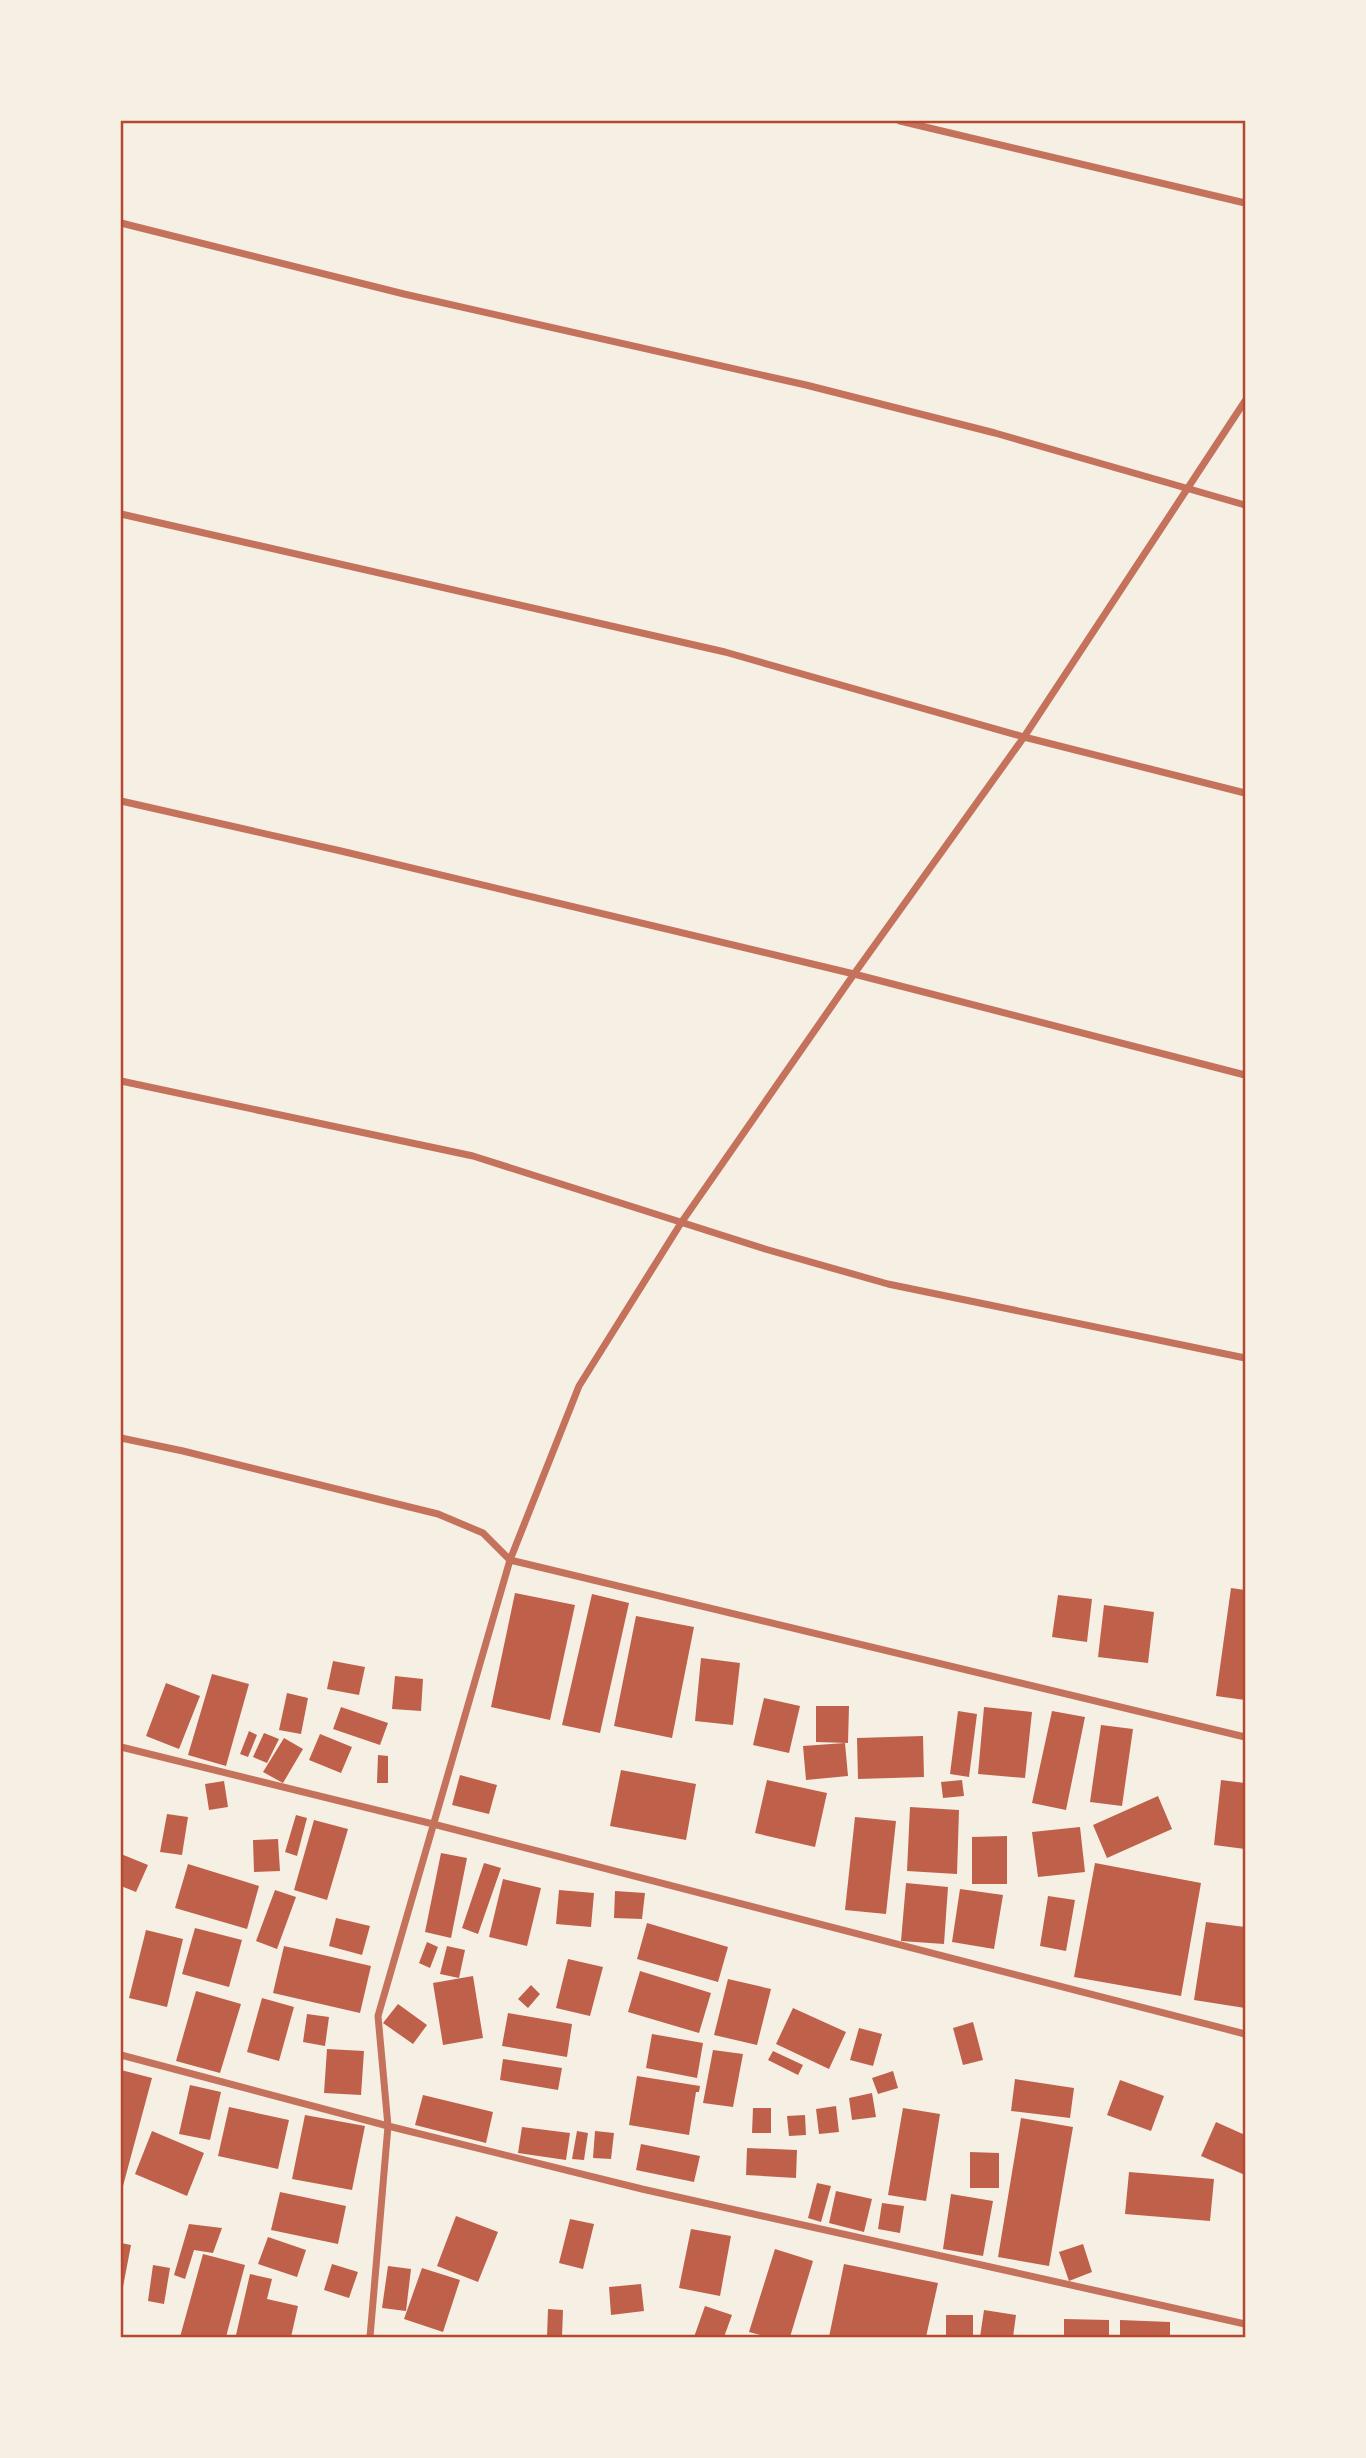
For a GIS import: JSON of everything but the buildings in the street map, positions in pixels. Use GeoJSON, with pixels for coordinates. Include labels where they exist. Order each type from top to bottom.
{"type":"FeatureCollection","features":[{"type":"Feature","properties":{"kind":"street"},"geometry":{"type":"LineString","coordinates":[[900,121],[1245,203]]}},
{"type":"Feature","properties":{"kind":"street"},"geometry":{"type":"LineString","coordinates":[[121,223],[404,294],[806,385],[995,433],[1245,505]]}},
{"type":"Feature","properties":{"kind":"street"},"geometry":{"type":"LineString","coordinates":[[370,2337],[388,2126],[378,2016],[510,1560],[579,1386],[681,1223],[854,974],[1024,737],[1245,401]]}},
{"type":"Feature","properties":{"kind":"street"},"geometry":{"type":"LineString","coordinates":[[121,514],[725,652],[1024,737],[1245,793]]}},
{"type":"Feature","properties":{"kind":"street"},"geometry":{"type":"LineString","coordinates":[[121,801],[341,850],[854,974],[1245,1075]]}},
{"type":"Feature","properties":{"kind":"street"},"geometry":{"type":"LineString","coordinates":[[121,1082],[473,1156],[681,1223],[888,1284],[1245,1358]]}},
{"type":"Feature","properties":{"kind":"street"},"geometry":{"type":"LineString","coordinates":[[121,1438],[438,1514],[483,1533],[510,1560],[1245,1737]]}},
{"type":"Feature","properties":{"kind":"street"},"geometry":{"type":"LineString","coordinates":[[121,1747],[433,1824],[1245,2034]]}},
{"type":"Feature","properties":{"kind":"street"},"geometry":{"type":"LineString","coordinates":[[121,2055],[388,2126],[642,2189],[1245,2325]]}}]}
